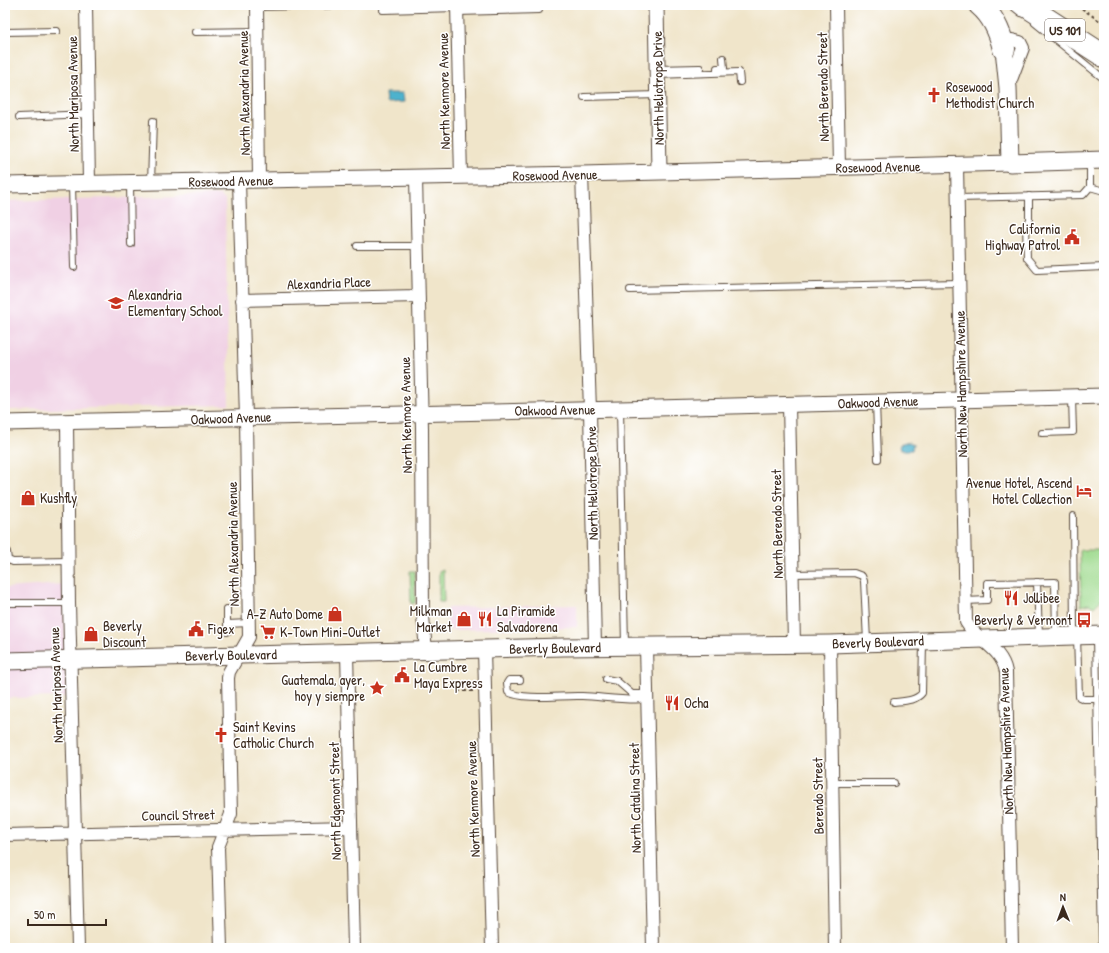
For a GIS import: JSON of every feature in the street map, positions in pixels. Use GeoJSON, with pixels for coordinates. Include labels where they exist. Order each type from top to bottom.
{"type":"FeatureCollection","features":[{"type":"Feature","properties":{"kind":"highway"},"geometry":{"type":"LineString","coordinates":[[980,5],[992,18],[998,28],[1004,49]]}},
{"type":"Feature","properties":{"kind":"highway","name":"US 101"},"geometry":{"type":"LineString","coordinates":[[1026,13],[1104,56]]}},
{"type":"Feature","properties":{"kind":"main road"},"geometry":{"type":"LineString","coordinates":[[1004,49],[1008,88],[1010,163]]}},
{"type":"Feature","properties":{"kind":"main road","name":"Rosewood Avenue"},"geometry":{"type":"LineString","coordinates":[[1010,163],[1097,160]]}},
{"type":"Feature","properties":{"kind":"main road","name":"Beverly Boulevard"},"geometry":{"type":"LineString","coordinates":[[5,661],[595,647],[830,644],[1100,635]]}},
{"type":"Feature","properties":{"kind":"street","name":"North Mariposa Avenue"},"geometry":{"type":"LineString","coordinates":[[86,5],[89,183]]}},
{"type":"Feature","properties":{"kind":"street","name":"North Heliotrope Drive"},"geometry":{"type":"LineString","coordinates":[[656,5],[659,171]]}},
{"type":"Feature","properties":{"kind":"street","name":"North Berendo Street"},"geometry":{"type":"LineString","coordinates":[[836,5],[839,168]]}},
{"type":"Feature","properties":{"kind":"street","name":"North Alexandria Avenue"},"geometry":{"type":"LineString","coordinates":[[257,6],[259,181]]}},
{"type":"Feature","properties":{"kind":"street","name":"North Kenmore Avenue"},"geometry":{"type":"LineString","coordinates":[[457,8],[461,177]]}},
{"type":"Feature","properties":{"kind":"street","name":"Rosewood Avenue"},"geometry":{"type":"LineString","coordinates":[[5,185],[416,178],[1010,163]]}},
{"type":"Feature","properties":{"kind":"street","name":"North New Hampshire Avenue"},"geometry":{"type":"LineString","coordinates":[[957,165],[966,622],[970,630],[981,638],[1002,659],[1006,672],[1012,948]]}},
{"type":"Feature","properties":{"kind":"street","name":"North Heliotrope Drive"},"geometry":{"type":"LineString","coordinates":[[582,174],[590,410],[595,647]]}},
{"type":"Feature","properties":{"kind":"street","name":"North Kenmore Avenue"},"geometry":{"type":"LineString","coordinates":[[416,178],[421,413],[423,616],[426,651]]}},
{"type":"Feature","properties":{"kind":"street","name":"North Alexandria Avenue"},"geometry":{"type":"LineString","coordinates":[[221,948],[218,847],[227,829],[231,814],[228,678],[229,672],[249,637],[246,418],[239,181]]}},
{"type":"Feature","properties":{"kind":"street","name":"Alexandria Place"},"geometry":{"type":"LineString","coordinates":[[242,300],[418,296]]}},
{"type":"Feature","properties":{"kind":"street","name":"Oakwood Avenue"},"geometry":{"type":"LineString","coordinates":[[5,423],[590,410],[1104,396]]}},
{"type":"Feature","properties":{"kind":"street","name":"North Berendo Street"},"geometry":{"type":"LineString","coordinates":[[789,404],[794,644]]}},
{"type":"Feature","properties":{"kind":"street","name":"North Mariposa Avenue"},"geometry":{"type":"LineString","coordinates":[[67,422],[70,659],[78,948]]}},
{"type":"Feature","properties":{"kind":"street","name":"Berendo Street"},"geometry":{"type":"LineString","coordinates":[[830,644],[835,948]]}},
{"type":"Feature","properties":{"kind":"street","name":"North Catalina Street"},"geometry":{"type":"LineString","coordinates":[[646,646],[653,948]]}},
{"type":"Feature","properties":{"kind":"street","name":"North Kenmore Avenue"},"geometry":{"type":"LineString","coordinates":[[484,650],[492,948]]}},
{"type":"Feature","properties":{"kind":"street","name":"North Edgemont Street"},"geometry":{"type":"LineString","coordinates":[[347,653],[354,948]]}},
{"type":"Feature","properties":{"kind":"street","name":"Council Street"},"geometry":{"type":"LineString","coordinates":[[5,835],[351,827]]}},
{"type":"Feature","properties":{"kind":"lane"},"geometry":{"type":"LineString","coordinates":[[257,6],[345,5]]}},
{"type":"Feature","properties":{"kind":"lane"},"geometry":{"type":"LineString","coordinates":[[1011,5],[1026,13],[1104,79]]}},
{"type":"Feature","properties":{"kind":"lane"},"geometry":{"type":"LineString","coordinates":[[383,10],[457,8],[539,10]]}},
{"type":"Feature","properties":{"kind":"lane"},"geometry":{"type":"LineString","coordinates":[[5,32],[57,31]]}},
{"type":"Feature","properties":{"kind":"lane"},"geometry":{"type":"LineString","coordinates":[[195,32],[258,31]]}},
{"type":"Feature","properties":{"kind":"lane"},"geometry":{"type":"LineString","coordinates":[[657,72],[724,68],[724,58]]}},
{"type":"Feature","properties":{"kind":"lane"},"geometry":{"type":"LineString","coordinates":[[657,72],[739,72],[740,82]]}},
{"type":"Feature","properties":{"kind":"lane"},"geometry":{"type":"LineString","coordinates":[[584,97],[658,95]]}},
{"type":"Feature","properties":{"kind":"lane"},"geometry":{"type":"LineString","coordinates":[[19,117],[88,114]]}},
{"type":"Feature","properties":{"kind":"lane"},"geometry":{"type":"LineString","coordinates":[[151,183],[153,121]]}},
{"type":"Feature","properties":{"kind":"lane"},"geometry":{"type":"LineString","coordinates":[[958,198],[1083,195],[1090,187],[1097,160]]}},
{"type":"Feature","properties":{"kind":"lane"},"geometry":{"type":"LineString","coordinates":[[130,183],[131,244]]}},
{"type":"Feature","properties":{"kind":"lane"},"geometry":{"type":"LineString","coordinates":[[72,184],[74,267]]}},
{"type":"Feature","properties":{"kind":"lane"},"geometry":{"type":"LineString","coordinates":[[1090,187],[1104,191]]}},
{"type":"Feature","properties":{"kind":"lane"},"geometry":{"type":"LineString","coordinates":[[1029,196],[1029,219],[1026,225],[1027,258],[1037,270],[1104,267]]}},
{"type":"Feature","properties":{"kind":"lane"},"geometry":{"type":"LineString","coordinates":[[357,246],[417,246]]}},
{"type":"Feature","properties":{"kind":"lane"},"geometry":{"type":"LineString","coordinates":[[630,290],[959,283]]}},
{"type":"Feature","properties":{"kind":"lane"},"geometry":{"type":"LineString","coordinates":[[1042,432],[1073,432],[1072,396]]}},
{"type":"Feature","properties":{"kind":"lane"},"geometry":{"type":"LineString","coordinates":[[876,402],[878,459]]}},
{"type":"Feature","properties":{"kind":"lane"},"geometry":{"type":"LineString","coordinates":[[620,409],[625,647]]}},
{"type":"Feature","properties":{"kind":"lane"},"geometry":{"type":"LineString","coordinates":[[1073,516],[1079,697],[1084,699],[1097,699]]}},
{"type":"Feature","properties":{"kind":"lane"},"geometry":{"type":"LineString","coordinates":[[7,552],[8,560],[12,562],[68,561]]}},
{"type":"Feature","properties":{"kind":"lane"},"geometry":{"type":"LineString","coordinates":[[792,574],[854,573],[862,576],[864,581],[867,643]]}},
{"type":"Feature","properties":{"kind":"lane"},"geometry":{"type":"LineString","coordinates":[[1037,582],[1047,637]]}},
{"type":"Feature","properties":{"kind":"lane"},"geometry":{"type":"LineString","coordinates":[[966,601],[987,600],[987,583],[1055,582],[1047,637]]}},
{"type":"Feature","properties":{"kind":"lane"},"geometry":{"type":"LineString","coordinates":[[10,602],[69,603]]}},
{"type":"Feature","properties":{"kind":"lane"},"geometry":{"type":"LineString","coordinates":[[227,609],[228,632]]}},
{"type":"Feature","properties":{"kind":"lane"},"geometry":{"type":"LineString","coordinates":[[227,624],[249,623]]}},
{"type":"Feature","properties":{"kind":"lane"},"geometry":{"type":"LineString","coordinates":[[1100,635],[1097,699],[1102,948]]}},
{"type":"Feature","properties":{"kind":"lane"},"geometry":{"type":"LineString","coordinates":[[894,702],[912,699],[922,693],[923,641]]}},
{"type":"Feature","properties":{"kind":"lane"},"geometry":{"type":"LineString","coordinates":[[606,679],[617,681],[632,694],[647,697]]}},
{"type":"Feature","properties":{"kind":"lane"},"geometry":{"type":"LineString","coordinates":[[520,680],[509,680],[507,683],[508,692],[520,696],[582,696],[632,700],[647,697]]}},
{"type":"Feature","properties":{"kind":"lane"},"geometry":{"type":"LineString","coordinates":[[832,783],[894,783]]}},
{"type":"Feature","properties":{"kind":"path"},"geometry":{"type":"LineString","coordinates":[[1077,5],[1104,24]]}},
{"type":"Feature","properties":{"kind":"path"},"geometry":{"type":"LineString","coordinates":[[458,691],[473,691]]}},
{"type":"Feature","properties":{"kind":"shaded area","name":"Alexandria Elementary School"},"geometry":{"type":"Polygon","coordinates":[[[220,195],[225,200],[229,405],[5,410],[5,201],[220,195]]]}},
{"type":"Feature","properties":{"kind":"shaded area"},"geometry":{"type":"Polygon","coordinates":[[[64,584],[66,697],[5,698],[5,588],[64,584]]]}},
{"type":"Feature","properties":{"kind":"shaded area"},"geometry":{"type":"Polygon","coordinates":[[[577,605],[577,627],[451,630],[447,627],[447,608],[577,605]]]}},
{"type":"Feature","properties":{"kind":"green space"},"geometry":{"type":"Polygon","coordinates":[[[1080,550],[1104,550],[1104,597],[1094,607],[1089,604],[1081,606],[1080,550]]]}},
{"type":"Feature","properties":{"kind":"green space"},"geometry":{"type":"Polygon","coordinates":[[[443,569],[444,602],[439,602],[439,571],[443,569]]]}},
{"type":"Feature","properties":{"kind":"green space"},"geometry":{"type":"Polygon","coordinates":[[[410,571],[415,571],[415,603],[411,604],[410,571]]]}},
{"type":"Feature","properties":{"kind":"water"},"geometry":{"type":"Polygon","coordinates":[[[385,93],[403,93],[404,102],[386,103],[385,93]]]}},
{"type":"Feature","properties":{"kind":"water"},"geometry":{"type":"Polygon","coordinates":[[[909,442],[913,444],[912,450],[900,450],[899,445],[909,442]]]}},
{"type":"Feature","properties":{"kind":"place","name":"Rosewood Methodist Church"},"geometry":{"type":"Point","coordinates":[934,95]}},
{"type":"Feature","properties":{"kind":"place","name":"California Highway Patrol"},"geometry":{"type":"Point","coordinates":[1072,237]}},
{"type":"Feature","properties":{"kind":"place","name":"Alexandria Elementary School"},"geometry":{"type":"Point","coordinates":[116,303]}},
{"type":"Feature","properties":{"kind":"place","name":"Avenue Hotel, Ascend Hotel Collection"},"geometry":{"type":"Point","coordinates":[1084,491]}},
{"type":"Feature","properties":{"kind":"place","name":"Kushfly"},"geometry":{"type":"Point","coordinates":[28,498]}},
{"type":"Feature","properties":{"kind":"place","name":"Jollibee"},"geometry":{"type":"Point","coordinates":[1011,598]}},
{"type":"Feature","properties":{"kind":"place","name":"A-Z Auto Dome"},"geometry":{"type":"Point","coordinates":[335,614]}},
{"type":"Feature","properties":{"kind":"place","name":"Milkman Market"},"geometry":{"type":"Point","coordinates":[464,619]}},
{"type":"Feature","properties":{"kind":"place","name":"La Piramide Salvadorena"},"geometry":{"type":"Point","coordinates":[485,619]}},
{"type":"Feature","properties":{"kind":"place","name":"Beverly & Vermont"},"geometry":{"type":"Point","coordinates":[1084,620]}},
{"type":"Feature","properties":{"kind":"place","name":"Figex"},"geometry":{"type":"Point","coordinates":[196,629]}},
{"type":"Feature","properties":{"kind":"place","name":"K-Town Mini-Outlet"},"geometry":{"type":"Point","coordinates":[268,632]}},
{"type":"Feature","properties":{"kind":"place","name":"Beverly Discount"},"geometry":{"type":"Point","coordinates":[91,634]}},
{"type":"Feature","properties":{"kind":"place","name":"La Cumbre Maya Express"},"geometry":{"type":"Point","coordinates":[402,675]}},
{"type":"Feature","properties":{"kind":"place","name":"Guatemala, ayer, hoy y siempre"},"geometry":{"type":"Point","coordinates":[377,688]}},
{"type":"Feature","properties":{"kind":"place","name":"Ocha"},"geometry":{"type":"Point","coordinates":[672,703]}},
{"type":"Feature","properties":{"kind":"place","name":"Saint Kevins Catholic Church"},"geometry":{"type":"Point","coordinates":[221,735]}}]}
